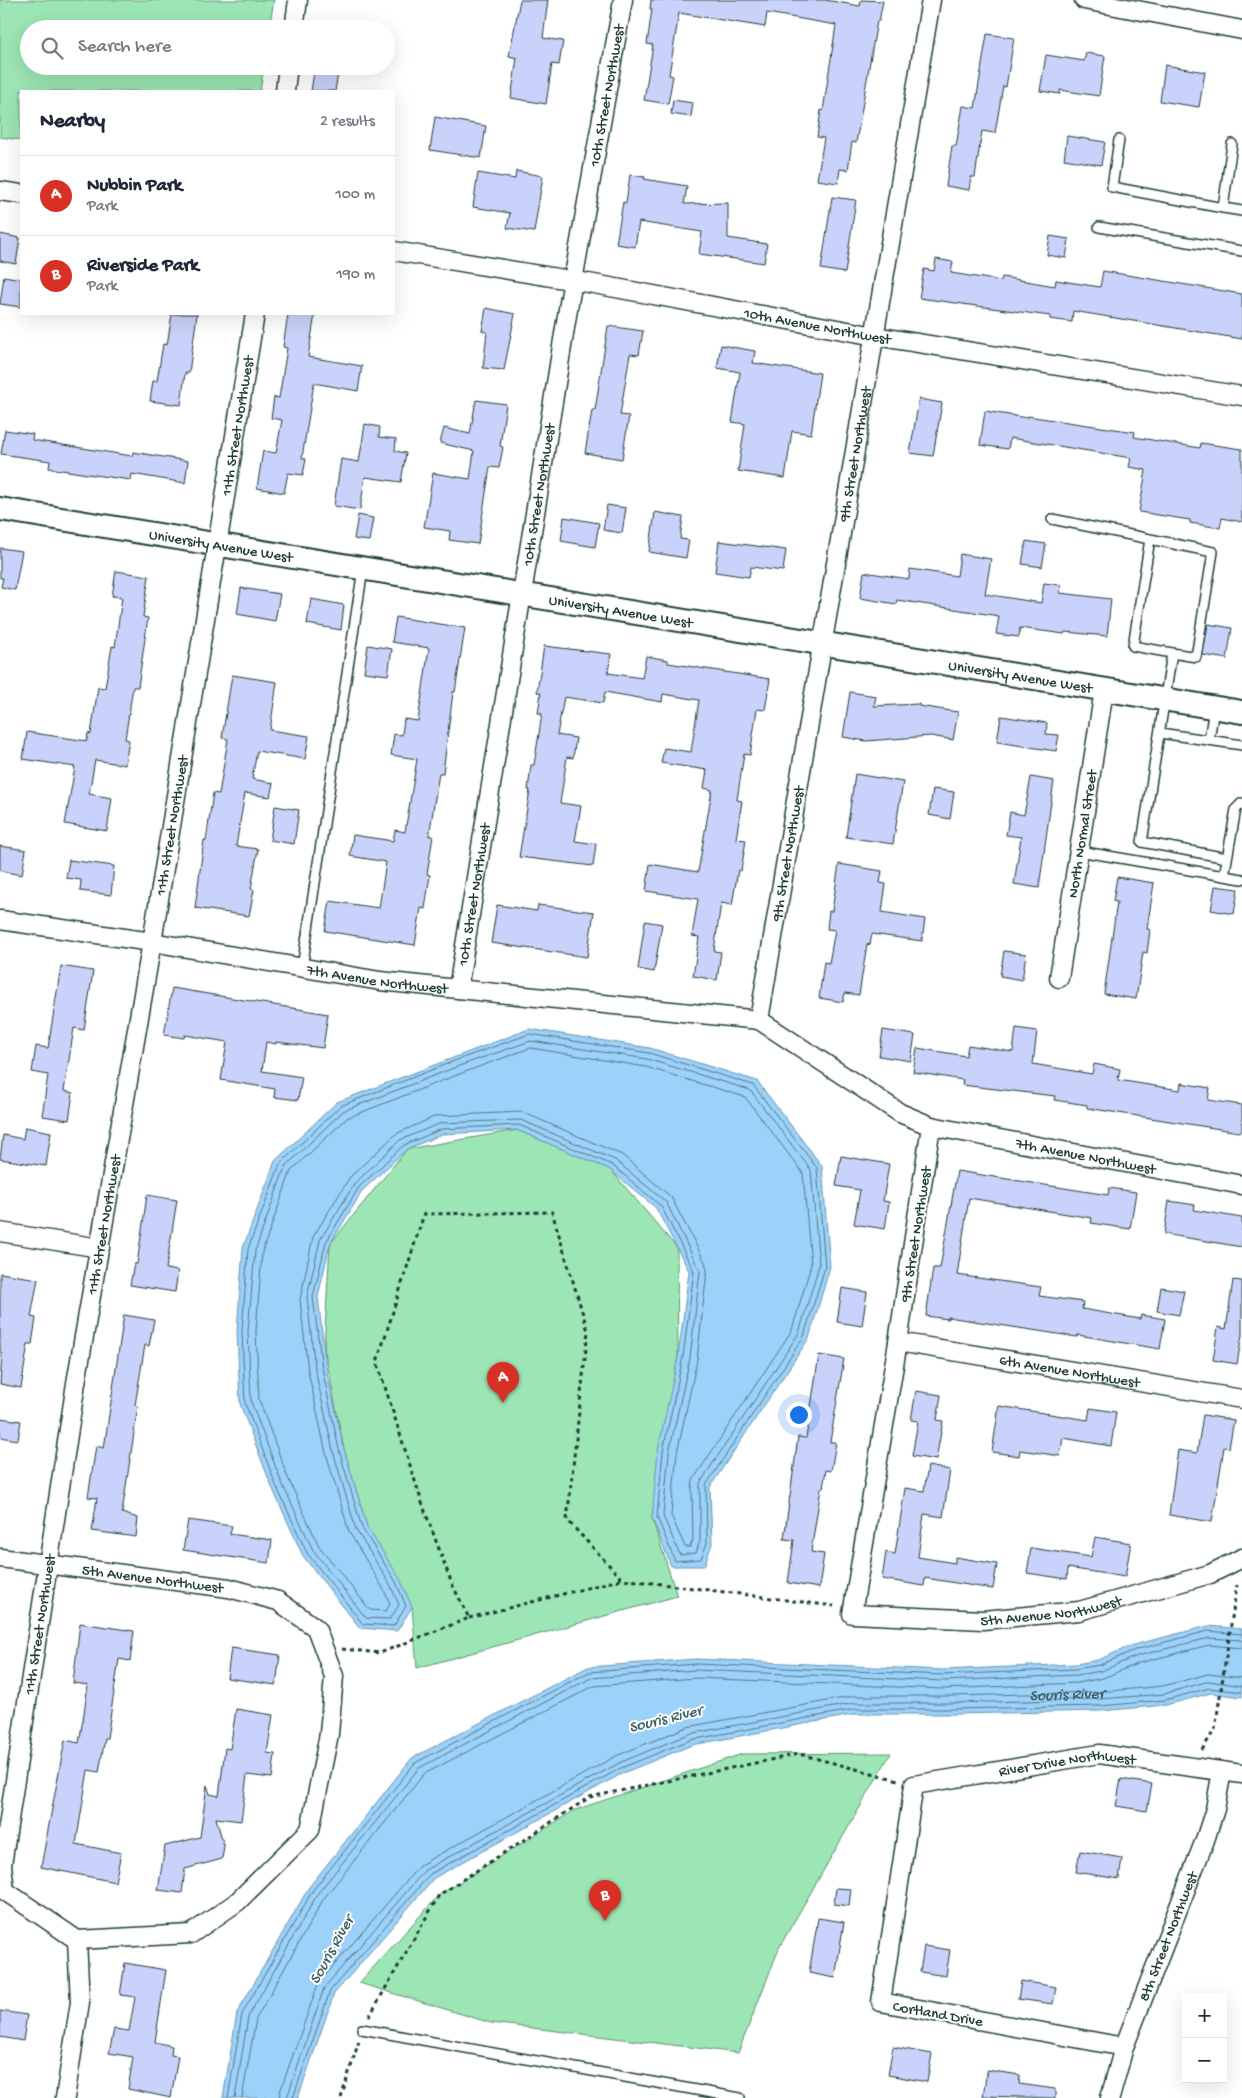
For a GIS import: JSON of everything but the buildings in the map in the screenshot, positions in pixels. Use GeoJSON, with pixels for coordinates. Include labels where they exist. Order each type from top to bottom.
{"type":"FeatureCollection","features":[{"type":"Feature","properties":{"kind":"street"},"geometry":{"type":"LineString","coordinates":[[295,20],[298,0]]}},
{"type":"Feature","properties":{"kind":"street","name":"10th Street Northwest"},"geometry":{"type":"LineString","coordinates":[[458,989],[569,303],[623,0]]}},
{"type":"Feature","properties":{"kind":"street","name":"9th Street Northwest"},"geometry":{"type":"LineString","coordinates":[[759,1020],[932,0]]}},
{"type":"Feature","properties":{"kind":"street"},"geometry":{"type":"LineString","coordinates":[[1091,1],[1242,30]]}},
{"type":"Feature","properties":{"kind":"street"},"geometry":{"type":"LineString","coordinates":[[285,90],[287,75]]}},
{"type":"Feature","properties":{"kind":"street"},"geometry":{"type":"LineString","coordinates":[[0,191],[20,194]]}},
{"type":"Feature","properties":{"kind":"street","name":"10th Avenue Northwest"},"geometry":{"type":"LineString","coordinates":[[395,251],[574,281],[875,336],[1242,396]]}},
{"type":"Feature","properties":{"kind":"street","name":"11th Street Northwest"},"geometry":{"type":"LineString","coordinates":[[77,1940],[5,1891],[2,1865],[48,1565],[216,545],[256,315]]}},
{"type":"Feature","properties":{"kind":"street","name":"University Avenue West"},"geometry":{"type":"LineString","coordinates":[[0,508],[823,645],[1242,712]]}},
{"type":"Feature","properties":{"kind":"street","name":"North Normal Street"},"geometry":{"type":"LineString","coordinates":[[1059,978],[1104,690]]}},
{"type":"Feature","properties":{"kind":"street","name":"7th Avenue Northwest"},"geometry":{"type":"LineString","coordinates":[[0,920],[152,942],[380,981],[759,1020]]}},
{"type":"Feature","properties":{"kind":"street"},"geometry":{"type":"LineString","coordinates":[[759,1020],[900,1113],[931,1126]]}},
{"type":"Feature","properties":{"kind":"street","name":"9th Street Northwest"},"geometry":{"type":"LineString","coordinates":[[852,1614],[898,1342],[931,1126]]}},
{"type":"Feature","properties":{"kind":"street","name":"7th Avenue Northwest"},"geometry":{"type":"LineString","coordinates":[[931,1126],[1242,1185]]}},
{"type":"Feature","properties":{"kind":"street"},"geometry":{"type":"LineString","coordinates":[[0,1232],[100,1248]]}},
{"type":"Feature","properties":{"kind":"street","name":"6th Avenue Northwest"},"geometry":{"type":"LineString","coordinates":[[898,1342],[1242,1399]]}},
{"type":"Feature","properties":{"kind":"street","name":"5th Avenue Northwest"},"geometry":{"type":"LineString","coordinates":[[0,1558],[229,1588],[278,1601],[316,1628],[334,1676],[329,1734],[310,1830],[237,1902],[190,1934],[77,1940]]}},
{"type":"Feature","properties":{"kind":"street","name":"5th Avenue Northwest"},"geometry":{"type":"LineString","coordinates":[[852,1614],[983,1620],[1079,1611],[1210,1574],[1242,1558]]}},
{"type":"Feature","properties":{"kind":"street","name":"River Drive Northwest"},"geometry":{"type":"LineString","coordinates":[[914,1784],[1099,1754],[1242,1774]]}},
{"type":"Feature","properties":{"kind":"street","name":"8th Street Northwest"},"geometry":{"type":"LineString","coordinates":[[1110,2098],[1124,2047],[1205,1840],[1215,1809],[1222,1772]]}},
{"type":"Feature","properties":{"kind":"street","name":"Cortland Drive"},"geometry":{"type":"LineString","coordinates":[[914,1784],[881,2002],[1124,2047]]}},
{"type":"Feature","properties":{"kind":"street"},"geometry":{"type":"LineString","coordinates":[[65,2098],[80,2002],[77,1940]]}},
{"type":"Feature","properties":{"kind":"lane"},"geometry":{"type":"LineString","coordinates":[[1119,140],[1112,187],[1242,211]]}},
{"type":"Feature","properties":{"kind":"lane"},"geometry":{"type":"LineString","coordinates":[[1223,208],[1232,144]]}},
{"type":"Feature","properties":{"kind":"lane"},"geometry":{"type":"LineString","coordinates":[[1099,227],[1242,251]]}},
{"type":"Feature","properties":{"kind":"lane"},"geometry":{"type":"LineString","coordinates":[[1052,519],[1150,539],[1213,552],[1196,657],[1133,646],[1150,539]]}},
{"type":"Feature","properties":{"kind":"lane"},"geometry":{"type":"LineString","coordinates":[[302,968],[362,569]]}},
{"type":"Feature","properties":{"kind":"lane"},"geometry":{"type":"LineString","coordinates":[[1172,653],[1142,842],[1227,858]]}},
{"type":"Feature","properties":{"kind":"lane"},"geometry":{"type":"LineString","coordinates":[[1209,740],[1214,708]]}},
{"type":"Feature","properties":{"kind":"lane"},"geometry":{"type":"LineString","coordinates":[[1160,733],[1242,745]]}},
{"type":"Feature","properties":{"kind":"lane"},"geometry":{"type":"LineString","coordinates":[[1224,876],[1236,809],[1242,803]]}},
{"type":"Feature","properties":{"kind":"lane"},"geometry":{"type":"LineString","coordinates":[[1079,851],[1242,879]]}},
{"type":"Feature","properties":{"kind":"lane"},"geometry":{"type":"LineString","coordinates":[[362,2030],[740,2098]]}},
{"type":"Feature","properties":{"kind":"path"},"geometry":{"type":"LineString","coordinates":[[470,1618],[452,1584],[423,1506],[377,1362],[424,1214],[552,1212],[588,1331],[568,1520],[622,1579]]}},
{"type":"Feature","properties":{"kind":"path"},"geometry":{"type":"LineString","coordinates":[[324,1648],[380,1653],[470,1618],[622,1579],[834,1606]]}},
{"type":"Feature","properties":{"kind":"path"},"geometry":{"type":"LineString","coordinates":[[1201,1753],[1215,1729],[1237,1585]]}},
{"type":"Feature","properties":{"kind":"path"},"geometry":{"type":"LineString","coordinates":[[341,2098],[362,2030],[440,1895],[590,1797],[799,1754],[914,1784]]}},
{"type":"Feature","properties":{"kind":"green space"},"geometry":{"type":"Polygon","coordinates":[[[0,0],[274,0],[271,20],[20,20],[20,75],[263,75],[260,90],[20,90],[20,140],[0,137],[0,0]]]}},
{"type":"Feature","properties":{"kind":"green space"},"geometry":{"type":"Polygon","coordinates":[[[517,1130],[610,1169],[677,1248],[678,1357],[652,1518],[677,1596],[417,1668],[412,1607],[367,1527],[344,1449],[324,1347],[330,1244],[407,1149],[517,1130]]]}},
{"type":"Feature","properties":{"kind":"green space"},"geometry":{"type":"Polygon","coordinates":[[[891,1753],[780,1946],[738,2053],[491,2023],[359,1983],[439,1895],[575,1810],[742,1754],[891,1753]]]}},
{"type":"Feature","properties":{"kind":"water"},"geometry":{"type":"Polygon","coordinates":[[[529,1029],[650,1048],[757,1081],[822,1166],[830,1267],[809,1338],[710,1487],[712,1544],[704,1566],[671,1566],[652,1518],[658,1450],[678,1357],[689,1271],[656,1208],[609,1169],[517,1130],[443,1134],[407,1149],[363,1190],[330,1244],[318,1297],[326,1367],[344,1449],[367,1527],[400,1579],[412,1607],[397,1631],[360,1628],[303,1556],[271,1485],[240,1404],[237,1331],[243,1248],[275,1161],[337,1102],[529,1029]]]}},
{"type":"Feature","properties":{"kind":"water","name":"Souris River"},"geometry":{"type":"Polygon","coordinates":[[[1208,1626],[1242,1629],[1242,1697],[1211,1693],[1166,1705],[1101,1711],[857,1714],[692,1745],[623,1773],[434,1878],[334,1994],[298,2098],[223,2098],[237,2013],[309,1887],[412,1758],[588,1667],[696,1659],[943,1670],[1076,1664],[1098,1660],[1133,1645],[1208,1626]]]}},
{"type":"Feature","properties":{"kind":"place","name":"Nubbin Park"},"geometry":{"type":"Point","coordinates":[503,1403]}},
{"type":"Feature","properties":{"kind":"place","name":"Riverside Park"},"geometry":{"type":"Point","coordinates":[605,1921]}}]}
